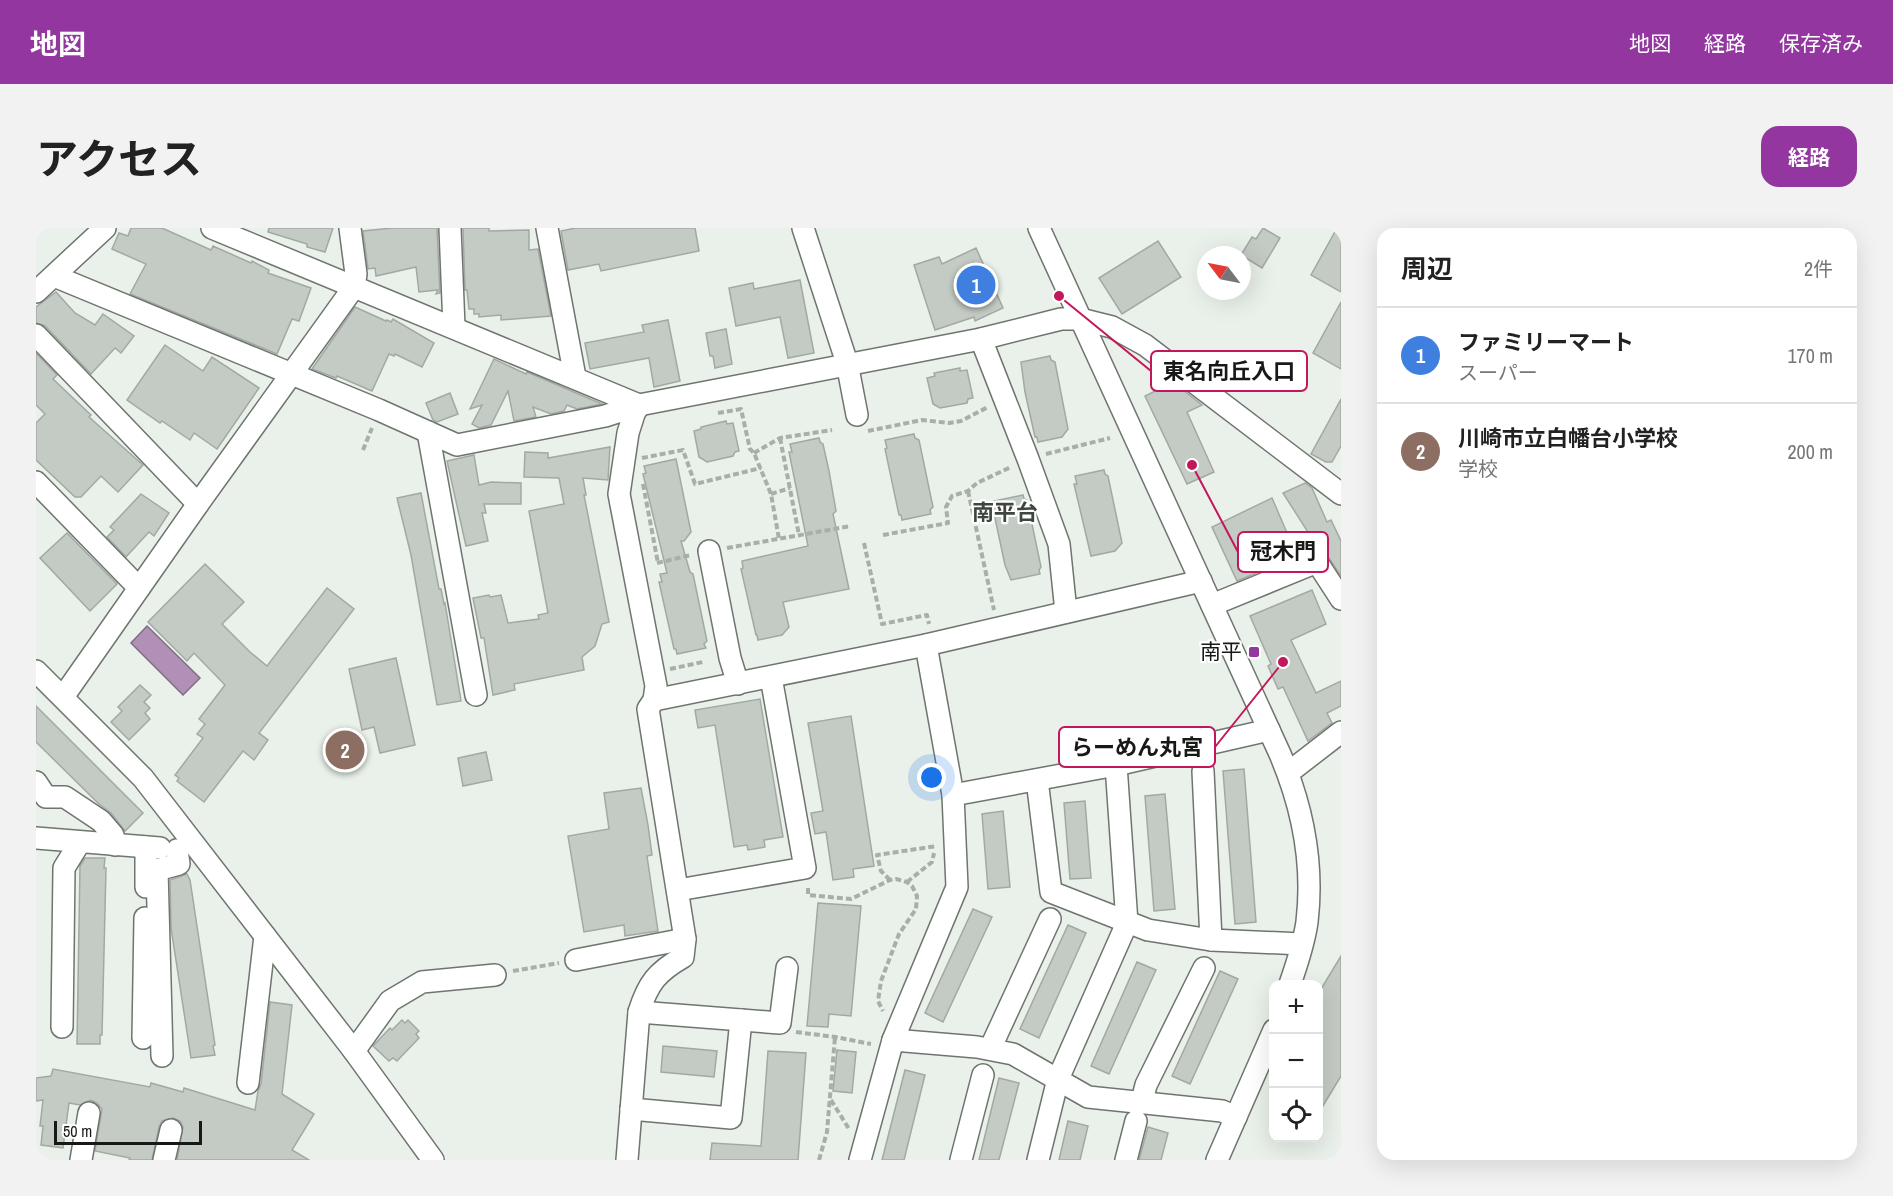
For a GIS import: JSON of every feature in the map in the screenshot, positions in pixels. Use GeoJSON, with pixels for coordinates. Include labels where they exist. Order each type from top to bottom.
{"type":"FeatureCollection","features":[{"type":"Feature","properties":{"kind":"street"},"geometry":{"type":"LineString","coordinates":[[36,292],[105,228]]}},
{"type":"Feature","properties":{"kind":"street"},"geometry":{"type":"LineString","coordinates":[[212,228],[243,234],[354,287],[639,405]]}},
{"type":"Feature","properties":{"kind":"street"},"geometry":{"type":"LineString","coordinates":[[63,697],[138,588],[354,287],[356,274],[350,228]]}},
{"type":"Feature","properties":{"kind":"street"},"geometry":{"type":"LineString","coordinates":[[450,228],[454,327]]}},
{"type":"Feature","properties":{"kind":"street"},"geometry":{"type":"LineString","coordinates":[[550,228],[575,377]]}},
{"type":"Feature","properties":{"kind":"street"},"geometry":{"type":"LineString","coordinates":[[803,228],[847,363],[863,423]]}},
{"type":"Feature","properties":{"kind":"street"},"geometry":{"type":"LineString","coordinates":[[1039,228],[1297,795],[1305,833],[1309,900],[1302,944],[1291,980]]}},
{"type":"Feature","properties":{"kind":"street"},"geometry":{"type":"LineString","coordinates":[[54,276],[457,445],[604,417],[639,405],[1080,318],[1112,327],[1145,345],[1341,494]]}},
{"type":"Feature","properties":{"kind":"street"},"geometry":{"type":"LineString","coordinates":[[36,335],[198,504]]}},
{"type":"Feature","properties":{"kind":"street"},"geometry":{"type":"LineString","coordinates":[[981,339],[1059,544],[1066,612]]}},
{"type":"Feature","properties":{"kind":"street"},"geometry":{"type":"LineString","coordinates":[[627,1160],[639,1012],[645,993],[654,979],[665,967],[683,957],[685,939],[648,709],[654,700],[656,687],[654,672],[620,494],[628,433],[639,405]]}},
{"type":"Feature","properties":{"kind":"street"},"geometry":{"type":"LineString","coordinates":[[428,432],[476,695]]}},
{"type":"Feature","properties":{"kind":"street"},"geometry":{"type":"LineString","coordinates":[[36,482],[138,588]]}},
{"type":"Feature","properties":{"kind":"street"},"geometry":{"type":"LineString","coordinates":[[709,551],[730,658],[738,684]]}},
{"type":"Feature","properties":{"kind":"street"},"geometry":{"type":"LineString","coordinates":[[1212,605],[1317,562],[1341,599]]}},
{"type":"Feature","properties":{"kind":"street"},"geometry":{"type":"LineString","coordinates":[[654,700],[771,677],[928,637],[1066,612],[1201,581]]}},
{"type":"Feature","properties":{"kind":"street"},"geometry":{"type":"LineString","coordinates":[[860,1160],[883,1042],[957,887],[953,795],[928,637]]}},
{"type":"Feature","properties":{"kind":"street"},"geometry":{"type":"LineString","coordinates":[[36,671],[143,778],[354,1050],[433,1160]]}},
{"type":"Feature","properties":{"kind":"street"},"geometry":{"type":"LineString","coordinates":[[678,890],[805,868],[771,677]]}},
{"type":"Feature","properties":{"kind":"street"},"geometry":{"type":"LineString","coordinates":[[953,795],[1116,765],[1269,730]]}},
{"type":"Feature","properties":{"kind":"street"},"geometry":{"type":"LineString","coordinates":[[1288,773],[1341,732]]}},
{"type":"Feature","properties":{"kind":"street"},"geometry":{"type":"LineString","coordinates":[[1038,1160],[1058,1079],[1127,923],[1116,765]]}},
{"type":"Feature","properties":{"kind":"street"},"geometry":{"type":"LineString","coordinates":[[1203,771],[1211,940]]}},
{"type":"Feature","properties":{"kind":"street"},"geometry":{"type":"LineString","coordinates":[[1037,780],[1050,892],[1148,930],[1211,940],[1302,944]]}},
{"type":"Feature","properties":{"kind":"street"},"geometry":{"type":"LineString","coordinates":[[36,782],[46,797],[64,797],[101,821],[113,835],[115,845]]}},
{"type":"Feature","properties":{"kind":"street"},"geometry":{"type":"LineString","coordinates":[[38,841],[199,851]]}},
{"type":"Feature","properties":{"kind":"street"},"geometry":{"type":"LineString","coordinates":[[62,1027],[64,868],[80,842]]}},
{"type":"Feature","properties":{"kind":"street"},"geometry":{"type":"LineString","coordinates":[[143,1038],[146,847]]}},
{"type":"Feature","properties":{"kind":"street"},"geometry":{"type":"LineString","coordinates":[[162,1056],[157,870],[178,864],[177,850]]}},
{"type":"Feature","properties":{"kind":"street"},"geometry":{"type":"LineString","coordinates":[[990,1049],[1050,919]]}},
{"type":"Feature","properties":{"kind":"street"},"geometry":{"type":"LineString","coordinates":[[248,1083],[265,936]]}},
{"type":"Feature","properties":{"kind":"street"},"geometry":{"type":"LineString","coordinates":[[576,960],[685,939]]}},
{"type":"Feature","properties":{"kind":"street"},"geometry":{"type":"LineString","coordinates":[[639,1012],[780,1023],[787,968]]}},
{"type":"Feature","properties":{"kind":"street"},"geometry":{"type":"LineString","coordinates":[[1126,1160],[1146,1085],[1204,968]]}},
{"type":"Feature","properties":{"kind":"street"},"geometry":{"type":"LineString","coordinates":[[354,1050],[390,1001],[422,982],[495,975]]}},
{"type":"Feature","properties":{"kind":"street"},"geometry":{"type":"LineString","coordinates":[[631,1109],[731,1118],[741,1020]]}},
{"type":"Feature","properties":{"kind":"street"},"geometry":{"type":"LineString","coordinates":[[1217,1160],[1272,1034]]}},
{"type":"Feature","properties":{"kind":"street"},"geometry":{"type":"LineString","coordinates":[[883,1042],[990,1049],[1013,1054],[1088,1097],[1139,1111],[1222,1111],[1236,1117]]}},
{"type":"Feature","properties":{"kind":"street"},"geometry":{"type":"LineString","coordinates":[[960,1160],[983,1075]]}},
{"type":"Feature","properties":{"kind":"street"},"geometry":{"type":"LineString","coordinates":[[81,1160],[89,1113]]}},
{"type":"Feature","properties":{"kind":"street"},"geometry":{"type":"LineString","coordinates":[[164,1160],[171,1130]]}},
{"type":"Feature","properties":{"kind":"path"},"geometry":{"type":"LineString","coordinates":[[863,423],[921,420],[949,423],[961,421],[986,408],[1004,395]]}},
{"type":"Feature","properties":{"kind":"path"},"geometry":{"type":"LineString","coordinates":[[711,414],[741,409],[750,449],[754,453],[771,494],[779,539]]}},
{"type":"Feature","properties":{"kind":"path"},"geometry":{"type":"LineString","coordinates":[[754,453],[780,438],[832,430]]}},
{"type":"Feature","properties":{"kind":"path"},"geometry":{"type":"LineString","coordinates":[[780,438],[799,535]]}},
{"type":"Feature","properties":{"kind":"path"},"geometry":{"type":"LineString","coordinates":[[883,535],[948,523],[945,507],[952,496],[969,491],[977,483],[1028,459],[1110,438]]}},
{"type":"Feature","properties":{"kind":"path"},"geometry":{"type":"LineString","coordinates":[[642,467],[642,459],[683,450],[695,484],[760,468]]}},
{"type":"Feature","properties":{"kind":"path"},"geometry":{"type":"LineString","coordinates":[[642,476],[658,562]]}},
{"type":"Feature","properties":{"kind":"path"},"geometry":{"type":"LineString","coordinates":[[771,494],[790,488]]}},
{"type":"Feature","properties":{"kind":"path"},"geometry":{"type":"LineString","coordinates":[[969,491],[994,614]]}},
{"type":"Feature","properties":{"kind":"path"},"geometry":{"type":"LineString","coordinates":[[633,567],[851,526]]}},
{"type":"Feature","properties":{"kind":"path"},"geometry":{"type":"LineString","coordinates":[[864,543],[882,624],[927,615],[928,637]]}},
{"type":"Feature","properties":{"kind":"path"},"geometry":{"type":"LineString","coordinates":[[890,880],[881,871],[877,855],[943,845]]}},
{"type":"Feature","properties":{"kind":"path"},"geometry":{"type":"LineString","coordinates":[[907,882],[932,862],[936,847]]}},
{"type":"Feature","properties":{"kind":"path"},"geometry":{"type":"LineString","coordinates":[[805,868],[809,877],[808,895],[851,900],[890,880],[896,879],[912,886],[917,896],[916,909],[899,934],[884,972],[878,1001],[883,1011]]}},
{"type":"Feature","properties":{"kind":"path"},"geometry":{"type":"LineString","coordinates":[[495,975],[576,960]]}},
{"type":"Feature","properties":{"kind":"path"},"geometry":{"type":"LineString","coordinates":[[780,1023],[790,1032],[883,1042]]}},
{"type":"Feature","properties":{"kind":"path"},"geometry":{"type":"LineString","coordinates":[[819,1160],[827,1132],[836,1037]]}},
{"type":"Feature","properties":{"kind":"path"},"geometry":{"type":"LineString","coordinates":[[830,1099],[853,1134]]}},
{"type":"Feature","properties":{"kind":"shaded area"},"geometry":{"type":"Polygon","coordinates":[[[147,626],[200,678],[183,695],[131,643],[147,626]]]}},
{"type":"Feature","properties":{"kind":"building"},"geometry":{"type":"Polygon","coordinates":[[[131,228],[162,228],[211,250],[213,246],[251,263],[252,261],[269,270],[268,273],[311,288],[299,321],[292,319],[277,354],[130,294],[146,264],[112,249],[119,233],[128,236],[131,228]]]}},
{"type":"Feature","properties":{"kind":"building"},"geometry":{"type":"Polygon","coordinates":[[[269,228],[333,228],[325,252],[268,232],[269,228]]]}},
{"type":"Feature","properties":{"kind":"building"},"geometry":{"type":"Polygon","coordinates":[[[392,228],[437,228],[440,293],[436,294],[438,290],[419,292],[416,267],[376,276],[375,268],[368,269],[363,231],[392,228]]]}},
{"type":"Feature","properties":{"kind":"building"},"geometry":{"type":"Polygon","coordinates":[[[463,228],[489,228],[489,231],[529,230],[529,250],[538,249],[551,316],[501,320],[501,315],[479,317],[479,314],[474,314],[474,309],[469,309],[467,290],[465,290],[463,228]]]}},
{"type":"Feature","properties":{"kind":"building"},"geometry":{"type":"Polygon","coordinates":[[[576,228],[695,228],[699,251],[601,271],[599,264],[568,270],[561,231],[576,228]]]}},
{"type":"Feature","properties":{"kind":"building"},"geometry":{"type":"Polygon","coordinates":[[[1263,228],[1280,238],[1262,268],[1251,261],[1251,246],[1246,246],[1252,237],[1256,239],[1263,228]]]}},
{"type":"Feature","properties":{"kind":"building"},"geometry":{"type":"Polygon","coordinates":[[[1337,228],[1341,228],[1341,292],[1311,275],[1337,228]]]}},
{"type":"Feature","properties":{"kind":"building"},"geometry":{"type":"Polygon","coordinates":[[[1158,241],[1181,277],[1122,314],[1099,278],[1158,241]]]}},
{"type":"Feature","properties":{"kind":"building"},"geometry":{"type":"Polygon","coordinates":[[[976,248],[1003,308],[975,321],[974,317],[935,330],[914,265],[939,257],[942,264],[976,248]]]}},
{"type":"Feature","properties":{"kind":"building"},"geometry":{"type":"Polygon","coordinates":[[[800,280],[814,353],[788,358],[780,317],[736,326],[729,288],[753,283],[754,289],[800,280]]]}},
{"type":"Feature","properties":{"kind":"building"},"geometry":{"type":"Polygon","coordinates":[[[56,292],[75,313],[95,325],[103,314],[134,336],[121,353],[115,348],[91,374],[45,326],[36,323],[36,307],[56,292]]]}},
{"type":"Feature","properties":{"kind":"building"},"geometry":{"type":"Polygon","coordinates":[[[1341,302],[1341,369],[1313,353],[1341,302]]]}},
{"type":"Feature","properties":{"kind":"building"},"geometry":{"type":"Polygon","coordinates":[[[355,307],[386,321],[391,322],[393,319],[434,343],[422,367],[395,354],[394,356],[389,354],[372,391],[337,376],[336,378],[312,369],[355,307]]]}},
{"type":"Feature","properties":{"kind":"building"},"geometry":{"type":"Polygon","coordinates":[[[668,320],[680,381],[654,387],[649,358],[590,369],[585,343],[644,332],[642,325],[668,320]]]}},
{"type":"Feature","properties":{"kind":"building"},"geometry":{"type":"Polygon","coordinates":[[[726,329],[732,364],[715,368],[713,356],[710,356],[706,333],[726,329]]]}},
{"type":"Feature","properties":{"kind":"building"},"geometry":{"type":"Polygon","coordinates":[[[165,345],[203,371],[212,357],[259,388],[217,449],[194,433],[190,440],[127,400],[165,345]]]}},
{"type":"Feature","properties":{"kind":"building"},"geometry":{"type":"Polygon","coordinates":[[[36,353],[57,375],[53,379],[91,415],[89,417],[143,465],[118,492],[101,476],[81,497],[75,497],[36,460],[36,423],[45,414],[36,405],[36,353]]]}},
{"type":"Feature","properties":{"kind":"building"},"geometry":{"type":"Polygon","coordinates":[[[1050,356],[1055,362],[1068,429],[1062,437],[1038,442],[1025,392],[1021,362],[1050,356]]]}},
{"type":"Feature","properties":{"kind":"building"},"geometry":{"type":"Polygon","coordinates":[[[494,359],[602,404],[577,409],[567,405],[564,411],[551,414],[533,407],[536,417],[514,421],[508,391],[491,425],[479,428],[472,424],[482,405],[470,409],[494,359]]]}},
{"type":"Feature","properties":{"kind":"building"},"geometry":{"type":"Polygon","coordinates":[[[960,368],[960,371],[967,370],[973,398],[968,399],[967,403],[940,408],[933,404],[927,378],[935,376],[934,373],[960,368]]]}},
{"type":"Feature","properties":{"kind":"building"},"geometry":{"type":"Polygon","coordinates":[[[1173,382],[1202,405],[1187,412],[1214,472],[1187,484],[1145,396],[1173,382]]]}},
{"type":"Feature","properties":{"kind":"building"},"geometry":{"type":"Polygon","coordinates":[[[450,393],[458,414],[437,422],[433,420],[426,403],[450,393]]]}},
{"type":"Feature","properties":{"kind":"building"},"geometry":{"type":"Polygon","coordinates":[[[1341,399],[1341,446],[1332,462],[1326,462],[1311,454],[1341,399]]]}},
{"type":"Feature","properties":{"kind":"building"},"geometry":{"type":"Polygon","coordinates":[[[726,421],[727,424],[733,423],[739,451],[733,456],[707,462],[699,457],[694,431],[726,421]]]}},
{"type":"Feature","properties":{"kind":"building"},"geometry":{"type":"Polygon","coordinates":[[[914,434],[919,440],[933,507],[930,510],[931,514],[902,520],[899,515],[885,440],[914,434]]]}},
{"type":"Feature","properties":{"kind":"building"},"geometry":{"type":"Polygon","coordinates":[[[819,438],[823,444],[829,471],[836,511],[833,514],[849,589],[783,602],[789,627],[782,635],[758,640],[741,569],[743,568],[742,561],[808,546],[789,452],[792,452],[790,444],[819,438]]]}},
{"type":"Feature","properties":{"kind":"building"},"geometry":{"type":"Polygon","coordinates":[[[610,447],[608,480],[583,478],[586,495],[584,495],[609,622],[602,624],[595,646],[582,657],[584,670],[514,684],[515,690],[493,695],[484,638],[481,638],[473,598],[501,595],[508,623],[539,619],[538,615],[548,613],[529,511],[564,504],[559,478],[524,477],[525,452],[548,453],[548,458],[610,447]]]}},
{"type":"Feature","properties":{"kind":"building"},"geometry":{"type":"Polygon","coordinates":[[[474,455],[479,485],[491,482],[521,483],[521,504],[484,504],[486,513],[482,513],[488,541],[466,546],[447,461],[474,455]]]}},
{"type":"Feature","properties":{"kind":"building"},"geometry":{"type":"Polygon","coordinates":[[[676,459],[691,532],[684,541],[681,541],[690,572],[693,574],[707,641],[704,644],[706,648],[677,654],[659,582],[662,582],[660,574],[667,573],[643,474],[646,473],[644,466],[676,459]]]}},
{"type":"Feature","properties":{"kind":"building"},"geometry":{"type":"Polygon","coordinates":[[[1104,470],[1108,476],[1122,543],[1115,551],[1091,556],[1074,484],[1077,484],[1075,476],[1104,470]]]}},
{"type":"Feature","properties":{"kind":"building"},"geometry":{"type":"Polygon","coordinates":[[[1305,483],[1312,488],[1327,522],[1331,520],[1341,541],[1341,576],[1327,555],[1318,548],[1283,493],[1305,483]]]}},
{"type":"Feature","properties":{"kind":"building"},"geometry":{"type":"Polygon","coordinates":[[[421,493],[439,589],[441,589],[445,603],[461,701],[437,705],[411,555],[397,498],[421,493]]]}},
{"type":"Feature","properties":{"kind":"building"},"geometry":{"type":"Polygon","coordinates":[[[141,494],[169,513],[154,536],[149,532],[126,557],[107,537],[114,530],[110,527],[141,494]]]}},
{"type":"Feature","properties":{"kind":"building"},"geometry":{"type":"Polygon","coordinates":[[[1023,495],[1027,500],[1041,567],[1040,574],[1011,580],[1005,565],[993,509],[996,508],[994,501],[1023,495]]]}},
{"type":"Feature","properties":{"kind":"building"},"geometry":{"type":"Polygon","coordinates":[[[1272,498],[1297,556],[1237,581],[1212,527],[1272,498]]]}},
{"type":"Feature","properties":{"kind":"building"},"geometry":{"type":"Polygon","coordinates":[[[67,533],[117,584],[90,611],[40,558],[67,533]]]}},
{"type":"Feature","properties":{"kind":"building"},"geometry":{"type":"Polygon","coordinates":[[[205,564],[244,602],[222,624],[267,666],[327,588],[354,609],[259,733],[268,740],[254,760],[243,751],[204,802],[177,781],[179,778],[175,775],[203,738],[197,734],[205,724],[199,719],[225,685],[194,653],[187,661],[148,622],[205,564]]]}},
{"type":"Feature","properties":{"kind":"building"},"geometry":{"type":"Polygon","coordinates":[[[1312,590],[1326,624],[1291,640],[1316,693],[1341,681],[1341,706],[1327,713],[1332,723],[1308,741],[1283,687],[1278,689],[1268,666],[1271,664],[1250,616],[1312,590]]]}},
{"type":"Feature","properties":{"kind":"building"},"geometry":{"type":"Polygon","coordinates":[[[396,658],[415,745],[380,753],[374,727],[362,730],[349,669],[396,658]]]}},
{"type":"Feature","properties":{"kind":"building"},"geometry":{"type":"Polygon","coordinates":[[[140,685],[151,695],[144,702],[150,708],[145,713],[150,719],[129,740],[111,722],[122,711],[118,707],[140,685]]]}},
{"type":"Feature","properties":{"kind":"building"},"geometry":{"type":"Polygon","coordinates":[[[760,699],[783,837],[764,840],[765,847],[748,850],[747,845],[734,847],[715,725],[698,728],[695,710],[760,699]]]}},
{"type":"Feature","properties":{"kind":"building"},"geometry":{"type":"Polygon","coordinates":[[[36,706],[143,813],[125,831],[111,813],[36,742],[36,706]]]}},
{"type":"Feature","properties":{"kind":"building"},"geometry":{"type":"Polygon","coordinates":[[[851,716],[874,866],[853,869],[854,877],[833,880],[826,832],[815,834],[811,813],[823,811],[808,723],[851,716]]]}},
{"type":"Feature","properties":{"kind":"building"},"geometry":{"type":"Polygon","coordinates":[[[486,752],[492,780],[463,786],[458,758],[486,752]]]}},
{"type":"Feature","properties":{"kind":"building"},"geometry":{"type":"Polygon","coordinates":[[[1244,769],[1256,922],[1235,924],[1223,771],[1244,769]]]}},
{"type":"Feature","properties":{"kind":"building"},"geometry":{"type":"Polygon","coordinates":[[[641,788],[652,855],[647,856],[658,931],[625,936],[624,925],[584,932],[568,836],[609,829],[604,793],[641,788]]]}},
{"type":"Feature","properties":{"kind":"building"},"geometry":{"type":"Polygon","coordinates":[[[1165,794],[1175,909],[1154,911],[1145,796],[1165,794]]]}},
{"type":"Feature","properties":{"kind":"building"},"geometry":{"type":"Polygon","coordinates":[[[1085,801],[1091,878],[1070,879],[1064,803],[1085,801]]]}},
{"type":"Feature","properties":{"kind":"building"},"geometry":{"type":"Polygon","coordinates":[[[1003,811],[1010,887],[988,889],[982,814],[1003,811]]]}},
{"type":"Feature","properties":{"kind":"building"},"geometry":{"type":"Polygon","coordinates":[[[85,858],[105,858],[104,868],[106,868],[100,1044],[77,1044],[80,866],[85,858]]]}},
{"type":"Feature","properties":{"kind":"building"},"geometry":{"type":"Polygon","coordinates":[[[187,874],[190,880],[215,1045],[213,1046],[215,1055],[191,1058],[171,928],[170,880],[187,874]]]}},
{"type":"Feature","properties":{"kind":"building"},"geometry":{"type":"Polygon","coordinates":[[[818,903],[861,906],[851,1016],[829,1014],[828,1027],[807,1026],[818,903]]]}},
{"type":"Feature","properties":{"kind":"building"},"geometry":{"type":"Polygon","coordinates":[[[973,909],[992,917],[943,1022],[925,1013],[973,909]]]}},
{"type":"Feature","properties":{"kind":"building"},"geometry":{"type":"Polygon","coordinates":[[[1068,925],[1086,933],[1039,1038],[1020,1029],[1068,925]]]}},
{"type":"Feature","properties":{"kind":"building"},"geometry":{"type":"Polygon","coordinates":[[[1341,956],[1341,1076],[1323,1106],[1323,1034],[1323,986],[1341,956]]]}},
{"type":"Feature","properties":{"kind":"building"},"geometry":{"type":"Polygon","coordinates":[[[1137,962],[1156,970],[1109,1074],[1091,1066],[1137,962]]]}},
{"type":"Feature","properties":{"kind":"building"},"geometry":{"type":"Polygon","coordinates":[[[1220,971],[1238,979],[1190,1084],[1172,1076],[1220,971]]]}},
{"type":"Feature","properties":{"kind":"building"},"geometry":{"type":"Polygon","coordinates":[[[270,1002],[292,1005],[282,1094],[314,1114],[292,1150],[309,1160],[177,1160],[183,1127],[180,1121],[173,1118],[162,1121],[159,1127],[152,1160],[129,1160],[130,1158],[95,1151],[102,1109],[91,1100],[80,1105],[69,1103],[63,1148],[41,1145],[43,1126],[40,1126],[43,1100],[36,1101],[36,1078],[51,1076],[53,1069],[150,1087],[151,1083],[183,1092],[184,1088],[255,1110],[261,1084],[270,1002]]]}},
{"type":"Feature","properties":{"kind":"building"},"geometry":{"type":"Polygon","coordinates":[[[402,1020],[405,1023],[408,1020],[419,1031],[416,1034],[419,1038],[397,1061],[393,1058],[389,1061],[373,1046],[390,1028],[392,1030],[402,1020]]]}},
{"type":"Feature","properties":{"kind":"building"},"geometry":{"type":"Polygon","coordinates":[[[663,1046],[717,1051],[714,1077],[661,1072],[663,1046]]]}},
{"type":"Feature","properties":{"kind":"building"},"geometry":{"type":"Polygon","coordinates":[[[837,1050],[856,1052],[852,1093],[833,1091],[837,1050]]]}},
{"type":"Feature","properties":{"kind":"building"},"geometry":{"type":"Polygon","coordinates":[[[768,1051],[806,1053],[798,1160],[710,1160],[712,1143],[761,1146],[768,1051]]]}},
{"type":"Feature","properties":{"kind":"building"},"geometry":{"type":"Polygon","coordinates":[[[905,1070],[925,1075],[904,1160],[882,1160],[905,1070]]]}},
{"type":"Feature","properties":{"kind":"building"},"geometry":{"type":"Polygon","coordinates":[[[999,1078],[1019,1083],[999,1160],[979,1160],[999,1078]]]}},
{"type":"Feature","properties":{"kind":"building"},"geometry":{"type":"Polygon","coordinates":[[[1068,1121],[1088,1126],[1080,1160],[1059,1160],[1068,1121]]]}},
{"type":"Feature","properties":{"kind":"building"},"geometry":{"type":"Polygon","coordinates":[[[1148,1127],[1168,1133],[1161,1160],[1139,1160],[1148,1127]]]}},
{"type":"Feature","properties":{"kind":"place","name":"ファミリーマート"},"geometry":{"type":"Point","coordinates":[976,285]}},
{"type":"Feature","properties":{"kind":"place","name":"東名向丘入口"},"geometry":{"type":"Point","coordinates":[1059,296]}},
{"type":"Feature","properties":{"kind":"place","name":"冠木門"},"geometry":{"type":"Point","coordinates":[1192,465]}},
{"type":"Feature","properties":{"kind":"place","name":"南平"},"geometry":{"type":"Point","coordinates":[1254,652]}},
{"type":"Feature","properties":{"kind":"place","name":"らーめん丸宮"},"geometry":{"type":"Point","coordinates":[1283,662]}},
{"type":"Feature","properties":{"kind":"place","name":"川崎市立白幡台小学校"},"geometry":{"type":"Point","coordinates":[345,750]}},
{"type":"Feature","properties":{"kind":"district","name":"南平台"},"geometry":{"type":"Point","coordinates":[1005,512]}}]}
